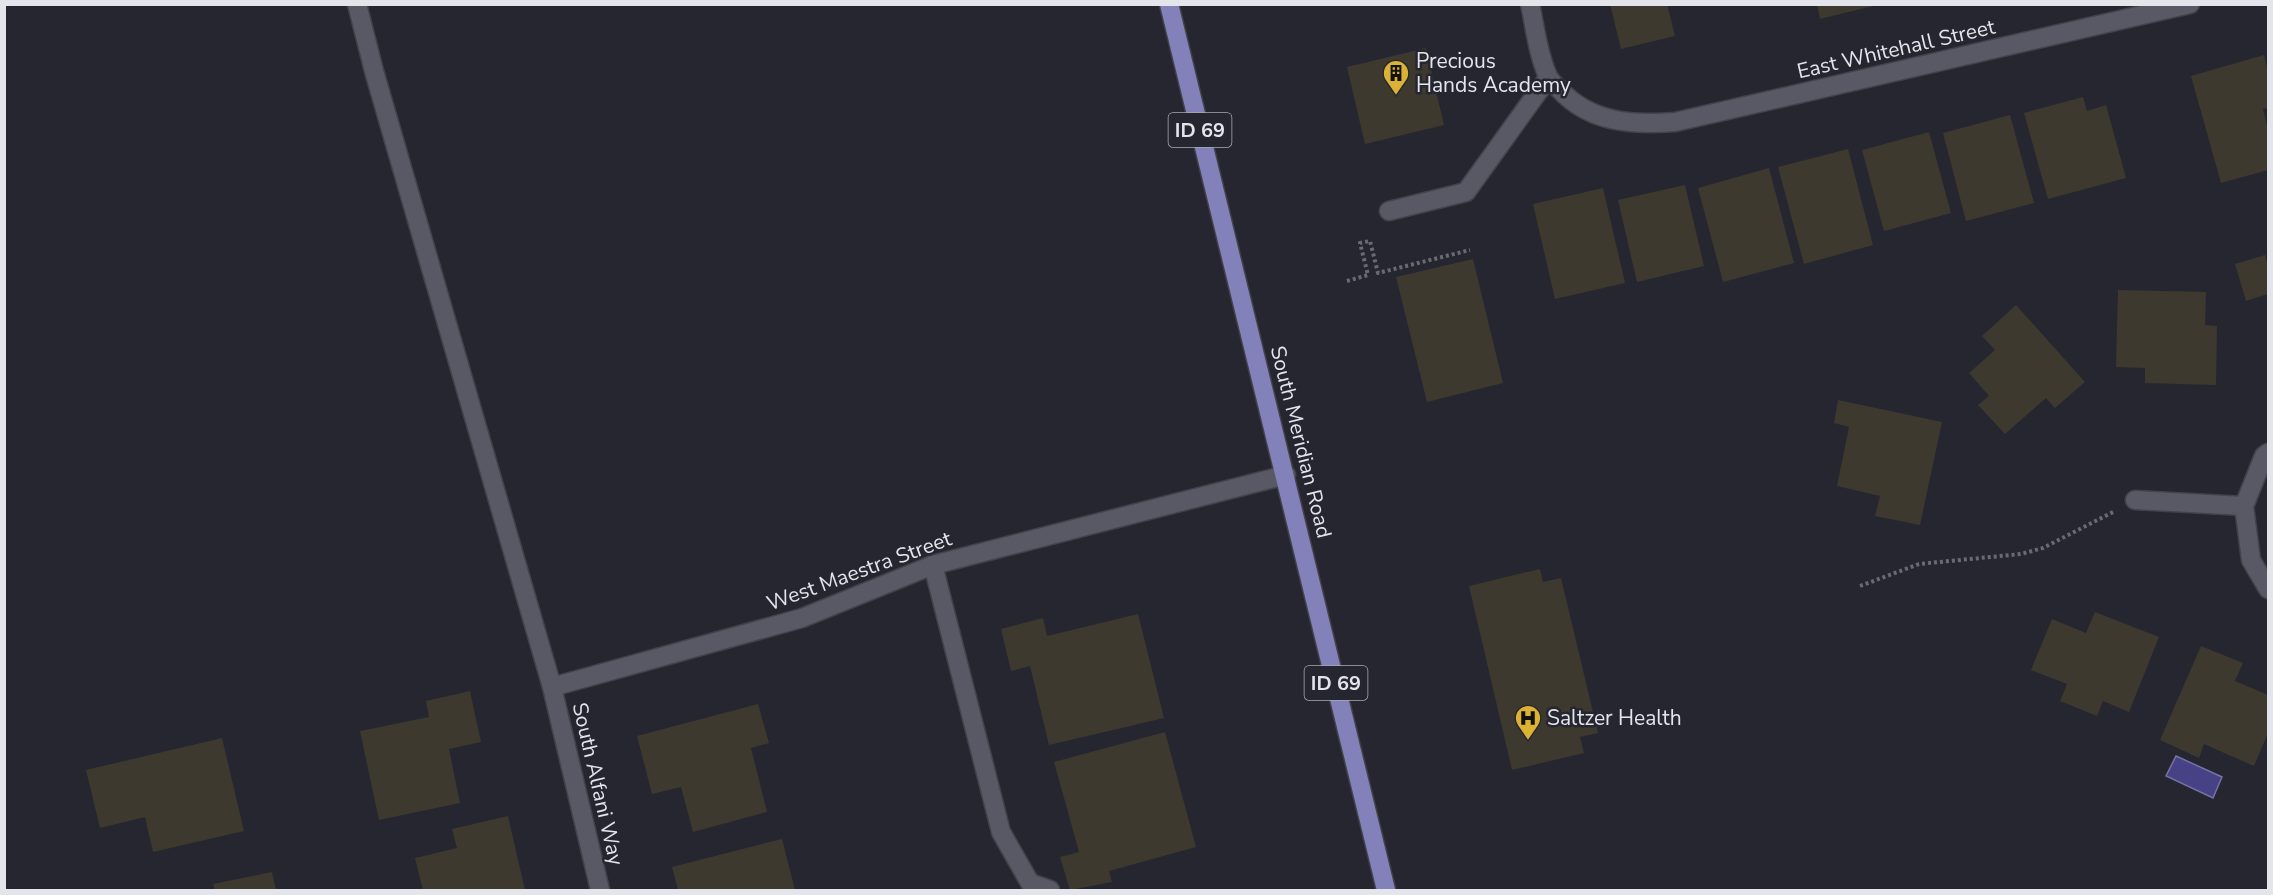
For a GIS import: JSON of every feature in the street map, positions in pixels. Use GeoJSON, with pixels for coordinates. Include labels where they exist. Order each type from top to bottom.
{"type":"FeatureCollection","features":[{"type":"Feature","properties":{"kind":"main road","name":"South Meridian Road"},"geometry":{"type":"LineString","coordinates":[[1169,4],[1386,891]]}},
{"type":"Feature","properties":{"kind":"street","name":"South Alfani Way"},"geometry":{"type":"LineString","coordinates":[[357,4],[374,71],[552,687],[600,891]]}},
{"type":"Feature","properties":{"kind":"street"},"geometry":{"type":"LineString","coordinates":[[1389,211],[1466,192],[1548,78],[1530,4]]}},
{"type":"Feature","properties":{"kind":"street","name":"East Whitehall Street"},"geometry":{"type":"LineString","coordinates":[[1548,78],[1566,97],[1612,121],[1640,125],[1675,122],[2190,4]]}},
{"type":"Feature","properties":{"kind":"street"},"geometry":{"type":"LineString","coordinates":[[2268,453],[2264,456],[2244,506],[2251,561],[2268,589]]}},
{"type":"Feature","properties":{"kind":"street","name":"West Maestra Street"},"geometry":{"type":"LineString","coordinates":[[552,687],[802,618],[933,565],[1286,475]]}},
{"type":"Feature","properties":{"kind":"street"},"geometry":{"type":"LineString","coordinates":[[2135,500],[2244,506]]}},
{"type":"Feature","properties":{"kind":"street"},"geometry":{"type":"LineString","coordinates":[[933,565],[1001,832],[1030,883],[1050,891]]}},
{"type":"Feature","properties":{"kind":"path"},"geometry":{"type":"LineString","coordinates":[[1347,280],[1368,275],[1360,243],[1370,241],[1378,273],[1470,250]]}},
{"type":"Feature","properties":{"kind":"path"},"geometry":{"type":"LineString","coordinates":[[1860,586],[1919,564],[2021,554],[2043,548],[2135,500]]}},
{"type":"Feature","properties":{"kind":"shaded area"},"geometry":{"type":"Polygon","coordinates":[[[2176,756],[2222,777],[2213,798],[2166,776],[2176,756]]]}},
{"type":"Feature","properties":{"kind":"building"},"geometry":{"type":"Polygon","coordinates":[[[1610,4],[1667,4],[1675,36],[1621,49],[1610,4]]]}},
{"type":"Feature","properties":{"kind":"building"},"geometry":{"type":"Polygon","coordinates":[[[1817,4],[1877,4],[1877,5],[1820,19],[1817,4]]]}},
{"type":"Feature","properties":{"kind":"building","name":"Precious Hands Academy"},"geometry":{"type":"Polygon","coordinates":[[[1426,48],[1444,125],[1365,144],[1347,67],[1426,48]]]}},
{"type":"Feature","properties":{"kind":"building"},"geometry":{"type":"Polygon","coordinates":[[[2264,55],[2268,71],[2268,108],[2263,109],[2268,129],[2268,170],[2221,183],[2191,76],[2264,55]]]}},
{"type":"Feature","properties":{"kind":"building"},"geometry":{"type":"Polygon","coordinates":[[[2083,97],[2087,111],[2106,105],[2126,178],[2048,199],[2024,113],[2083,97]]]}},
{"type":"Feature","properties":{"kind":"building"},"geometry":{"type":"Polygon","coordinates":[[[2010,115],[2034,203],[1966,221],[1943,133],[2010,115]]]}},
{"type":"Feature","properties":{"kind":"building"},"geometry":{"type":"Polygon","coordinates":[[[1929,132],[1951,213],[1884,231],[1862,150],[1929,132]]]}},
{"type":"Feature","properties":{"kind":"building"},"geometry":{"type":"Polygon","coordinates":[[[1848,149],[1873,245],[1804,264],[1778,167],[1848,149]]]}},
{"type":"Feature","properties":{"kind":"building"},"geometry":{"type":"Polygon","coordinates":[[[1769,168],[1794,263],[1723,282],[1698,188],[1769,168]]]}},
{"type":"Feature","properties":{"kind":"building"},"geometry":{"type":"Polygon","coordinates":[[[1685,185],[1704,266],[1637,282],[1618,200],[1685,185]]]}},
{"type":"Feature","properties":{"kind":"building"},"geometry":{"type":"Polygon","coordinates":[[[1603,188],[1625,283],[1555,299],[1533,204],[1603,188]]]}},
{"type":"Feature","properties":{"kind":"building"},"geometry":{"type":"Polygon","coordinates":[[[2265,255],[2268,266],[2268,294],[2246,301],[2235,264],[2265,255]]]}},
{"type":"Feature","properties":{"kind":"building"},"geometry":{"type":"Polygon","coordinates":[[[1473,259],[1503,383],[1427,402],[1396,277],[1473,259]]]}},
{"type":"Feature","properties":{"kind":"building"},"geometry":{"type":"Polygon","coordinates":[[[2118,290],[2206,292],[2205,325],[2217,326],[2216,385],[2145,383],[2145,368],[2116,367],[2118,290]]]}},
{"type":"Feature","properties":{"kind":"building"},"geometry":{"type":"Polygon","coordinates":[[[2016,305],[2085,382],[2055,408],[2046,398],[2005,434],[1978,405],[1989,396],[1969,373],[1995,350],[1982,336],[2016,305]]]}},
{"type":"Feature","properties":{"kind":"building"},"geometry":{"type":"Polygon","coordinates":[[[1838,400],[1942,422],[1920,525],[1875,516],[1880,496],[1837,486],[1849,427],[1834,423],[1838,400]]]}},
{"type":"Feature","properties":{"kind":"building"},"geometry":{"type":"Polygon","coordinates":[[[1540,569],[1543,582],[1561,578],[1598,733],[1580,737],[1584,753],[1512,770],[1469,586],[1540,569]]]}},
{"type":"Feature","properties":{"kind":"building"},"geometry":{"type":"Polygon","coordinates":[[[2095,612],[2159,637],[2129,712],[2103,701],[2097,716],[2060,701],[2067,684],[2031,670],[2052,619],[2086,633],[2095,612]]]}},
{"type":"Feature","properties":{"kind":"building"},"geometry":{"type":"Polygon","coordinates":[[[1138,614],[1164,718],[1049,745],[1030,666],[1011,671],[1001,629],[1043,618],[1047,636],[1138,614]]]}},
{"type":"Feature","properties":{"kind":"building"},"geometry":{"type":"Polygon","coordinates":[[[2201,646],[2243,663],[2235,681],[2268,695],[2268,733],[2254,766],[2204,744],[2199,758],[2160,740],[2201,646]]]}},
{"type":"Feature","properties":{"kind":"building"},"geometry":{"type":"Polygon","coordinates":[[[470,691],[481,742],[449,749],[460,803],[379,820],[360,731],[429,717],[426,701],[470,691]]]}},
{"type":"Feature","properties":{"kind":"building"},"geometry":{"type":"Polygon","coordinates":[[[758,704],[769,743],[751,748],[767,812],[693,832],[681,787],[652,794],[637,736],[758,704]]]}},
{"type":"Feature","properties":{"kind":"building"},"geometry":{"type":"Polygon","coordinates":[[[1165,732],[1196,847],[1109,871],[1112,882],[1070,890],[1060,857],[1079,852],[1054,762],[1165,732]]]}},
{"type":"Feature","properties":{"kind":"building"},"geometry":{"type":"Polygon","coordinates":[[[222,738],[244,831],[153,852],[145,817],[100,828],[86,770],[222,738]]]}},
{"type":"Feature","properties":{"kind":"building"},"geometry":{"type":"Polygon","coordinates":[[[508,816],[525,890],[423,890],[415,858],[457,848],[452,829],[508,816]]]}},
{"type":"Feature","properties":{"kind":"building"},"geometry":{"type":"Polygon","coordinates":[[[782,839],[795,890],[678,890],[672,867],[782,839]]]}},
{"type":"Feature","properties":{"kind":"building"},"geometry":{"type":"Polygon","coordinates":[[[272,872],[276,890],[215,890],[213,884],[272,872]]]}},
{"type":"Feature","properties":{"kind":"place","name":"Precious Hands Academy"},"geometry":{"type":"Point","coordinates":[1396,96]}},
{"type":"Feature","properties":{"kind":"place","name":"Saltzer Health"},"geometry":{"type":"Point","coordinates":[1528,741]}}]}
